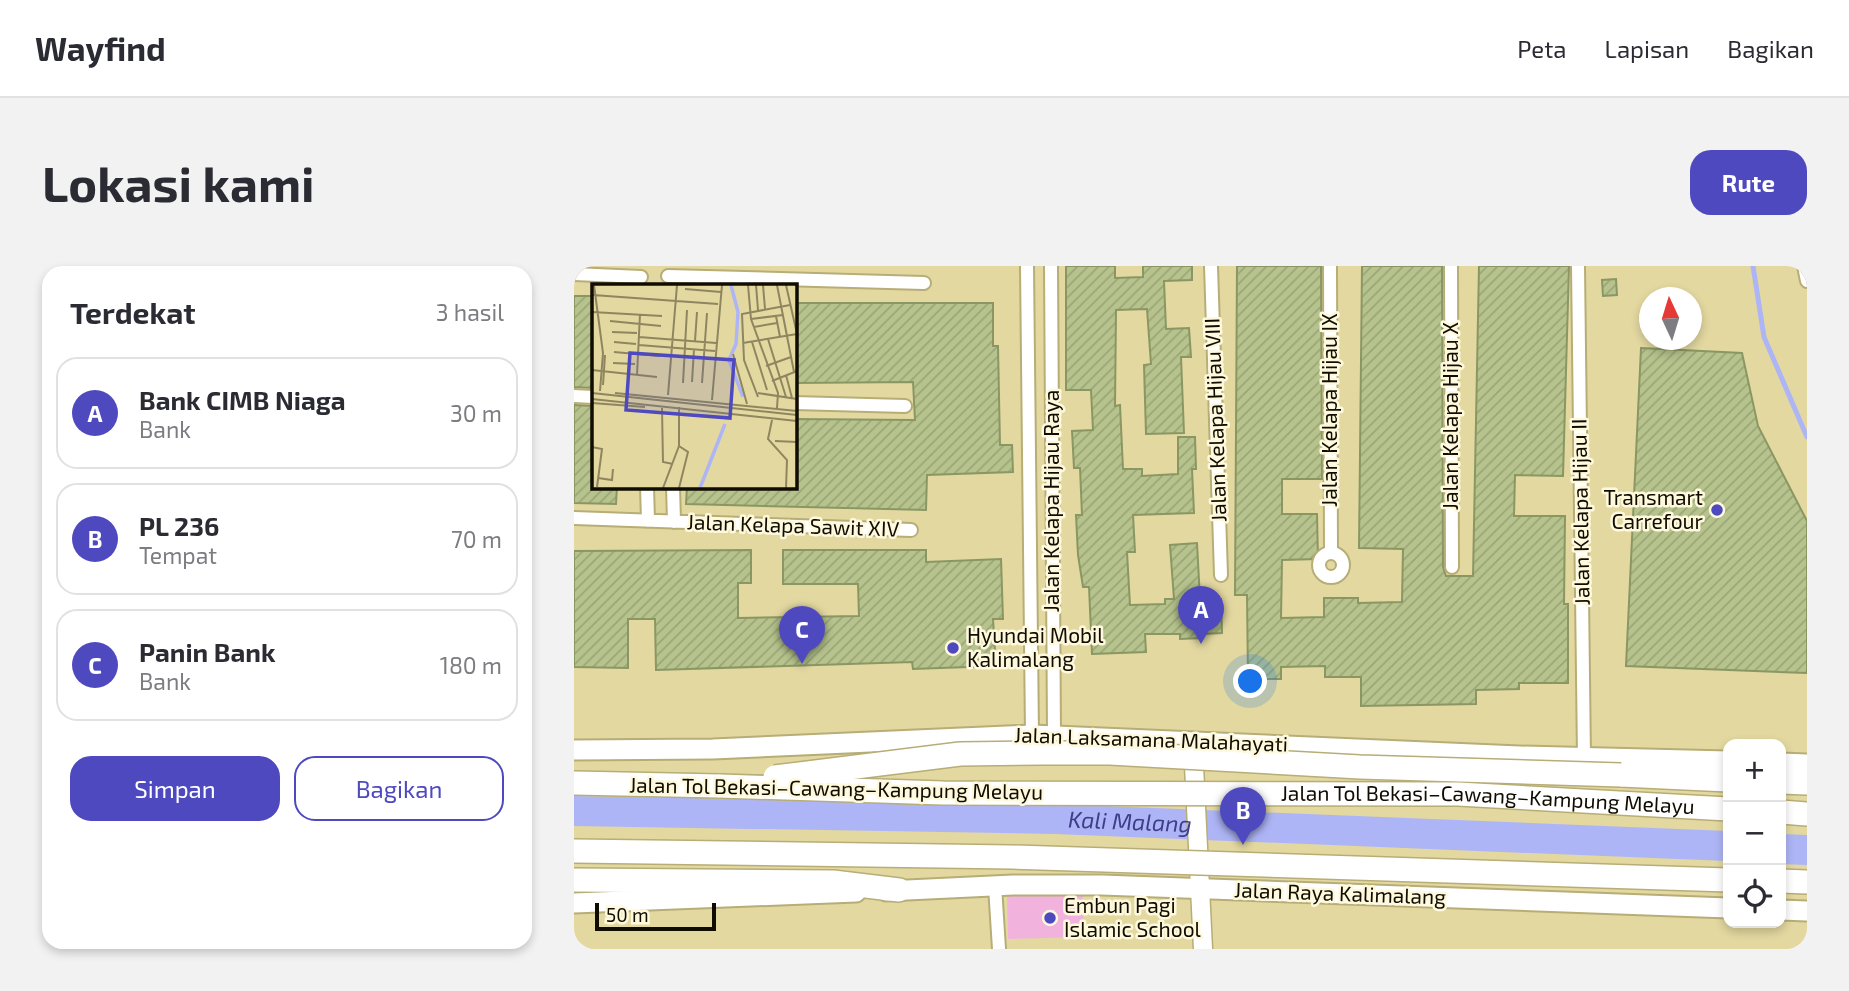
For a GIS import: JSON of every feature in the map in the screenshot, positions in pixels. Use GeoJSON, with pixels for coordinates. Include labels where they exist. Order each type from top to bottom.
{"type":"FeatureCollection","features":[{"type":"Feature","properties":{"kind":"highway"},"geometry":{"type":"LineString","coordinates":[[720,786],[960,754],[1042,753],[1110,753],[1360,767],[1723,780]]}},
{"type":"Feature","properties":{"kind":"highway"},"geometry":{"type":"LineString","coordinates":[[1786,782],[1807,783]]}},
{"type":"Feature","properties":{"kind":"highway","name":"Jalan Tol Bekasi–Cawang–Kampung Melayu"},"geometry":{"type":"LineString","coordinates":[[574,783],[943,793],[1458,794],[1723,809]]}},
{"type":"Feature","properties":{"kind":"highway"},"geometry":{"type":"LineString","coordinates":[[1786,812],[1807,814]]}},
{"type":"Feature","properties":{"kind":"highway"},"geometry":{"type":"LineString","coordinates":[[574,851],[1012,857],[1723,880]]}},
{"type":"Feature","properties":{"kind":"highway"},"geometry":{"type":"LineString","coordinates":[[574,880],[833,882],[899,890]]}},
{"type":"Feature","properties":{"kind":"highway"},"geometry":{"type":"LineString","coordinates":[[1786,881],[1807,881]]}},
{"type":"Feature","properties":{"kind":"main road","name":"Jalan Laksamana Malahayati"},"geometry":{"type":"LineString","coordinates":[[574,750],[699,749],[1054,735],[1584,758],[1723,761]]}},
{"type":"Feature","properties":{"kind":"main road"},"geometry":{"type":"LineString","coordinates":[[1786,763],[1807,764]]}},
{"type":"Feature","properties":{"kind":"main road","name":"Jalan Raya Kalimalang"},"geometry":{"type":"LineString","coordinates":[[574,903],[686,901],[995,886],[1199,888],[1723,908]]}},
{"type":"Feature","properties":{"kind":"main road"},"geometry":{"type":"LineString","coordinates":[[1786,910],[1807,911]]}},
{"type":"Feature","properties":{"kind":"street","name":"Jalan Kelapa Hijau Raya"},"geometry":{"type":"LineString","coordinates":[[1027,266],[1032,735]]}},
{"type":"Feature","properties":{"kind":"street","name":"Jalan Kelapa Hijau Raya"},"geometry":{"type":"LineString","coordinates":[[1051,266],[1054,735]]}},
{"type":"Feature","properties":{"kind":"street","name":"Jalan Kelapa Hijau VIII"},"geometry":{"type":"LineString","coordinates":[[1211,266],[1221,575]]}},
{"type":"Feature","properties":{"kind":"street","name":"Jalan Kelapa Hijau IX"},"geometry":{"type":"LineString","coordinates":[[1330,266],[1331,553]]}},
{"type":"Feature","properties":{"kind":"street","name":"Jalan Kelapa Hijau X"},"geometry":{"type":"LineString","coordinates":[[1451,266],[1452,567]]}},
{"type":"Feature","properties":{"kind":"street","name":"Jalan Kelapa Hijau II"},"geometry":{"type":"LineString","coordinates":[[1578,266],[1584,758]]}},
{"type":"Feature","properties":{"kind":"street"},"geometry":{"type":"LineString","coordinates":[[1804,266],[1807,281]]}},
{"type":"Feature","properties":{"kind":"street"},"geometry":{"type":"LineString","coordinates":[[574,274],[641,276]]}},
{"type":"Feature","properties":{"kind":"street"},"geometry":{"type":"LineString","coordinates":[[668,276],[924,283]]}},
{"type":"Feature","properties":{"kind":"street"},"geometry":{"type":"LineString","coordinates":[[574,397],[592,397]]}},
{"type":"Feature","properties":{"kind":"street"},"geometry":{"type":"LineString","coordinates":[[796,403],[905,406]]}},
{"type":"Feature","properties":{"kind":"street"},"geometry":{"type":"LineString","coordinates":[[647,488],[648,521]]}},
{"type":"Feature","properties":{"kind":"street"},"geometry":{"type":"LineString","coordinates":[[673,488],[674,522]]}},
{"type":"Feature","properties":{"kind":"street","name":"Jalan Kelapa Sawit XIV"},"geometry":{"type":"LineString","coordinates":[[574,518],[911,530]]}},
{"type":"Feature","properties":{"kind":"street"},"geometry":{"type":"LineString","coordinates":[[1031,604],[1053,605]]}},
{"type":"Feature","properties":{"kind":"street"},"geometry":{"type":"LineString","coordinates":[[1193,741],[1203,949]]}},
{"type":"Feature","properties":{"kind":"street"},"geometry":{"type":"LineString","coordinates":[[995,886],[999,949]]}},
{"type":"Feature","properties":{"kind":"shaded area"},"geometry":{"type":"Polygon","coordinates":[[[1083,891],[1084,937],[1008,939],[1007,893],[1083,891]]]}},
{"type":"Feature","properties":{"kind":"building"},"geometry":{"type":"Polygon","coordinates":[[[1066,266],[1115,266],[1115,278],[1143,277],[1143,266],[1192,266],[1192,280],[1164,281],[1166,329],[1189,328],[1191,357],[1181,357],[1184,433],[1146,434],[1144,365],[1151,364],[1147,309],[1116,310],[1115,406],[1120,405],[1123,469],[1142,469],[1142,476],[1178,474],[1178,437],[1195,437],[1196,469],[1192,469],[1194,513],[1133,515],[1135,552],[1127,552],[1130,605],[1165,604],[1165,599],[1174,599],[1170,545],[1197,543],[1200,599],[1221,599],[1222,633],[1203,634],[1203,638],[1180,639],[1180,634],[1145,634],[1146,652],[1092,654],[1089,587],[1083,587],[1078,555],[1076,515],[1082,515],[1080,468],[1074,468],[1072,431],[1093,430],[1091,390],[1066,390],[1066,266]]]}},
{"type":"Feature","properties":{"kind":"building"},"geometry":{"type":"Polygon","coordinates":[[[1237,266],[1321,266],[1322,479],[1282,479],[1282,514],[1317,514],[1318,559],[1282,560],[1281,618],[1324,617],[1324,598],[1358,598],[1358,603],[1402,602],[1403,549],[1359,548],[1362,266],[1442,266],[1443,567],[1446,576],[1473,576],[1479,266],[1569,266],[1563,476],[1515,475],[1514,516],[1565,516],[1564,604],[1568,604],[1568,683],[1519,683],[1519,689],[1476,690],[1476,704],[1361,706],[1361,677],[1325,677],[1325,666],[1281,667],[1281,679],[1248,679],[1247,595],[1235,595],[1237,266]]]}},
{"type":"Feature","properties":{"kind":"building"},"geometry":{"type":"Polygon","coordinates":[[[1616,279],[1617,295],[1603,296],[1602,280],[1616,279]]]}},
{"type":"Feature","properties":{"kind":"building"},"geometry":{"type":"Polygon","coordinates":[[[574,296],[592,296],[592,388],[574,387],[574,296]]]}},
{"type":"Feature","properties":{"kind":"building"},"geometry":{"type":"Polygon","coordinates":[[[796,303],[993,303],[993,346],[998,346],[1000,445],[1012,445],[1013,472],[927,475],[926,510],[686,504],[687,488],[796,488],[796,419],[915,420],[913,382],[796,383],[796,303]]]}},
{"type":"Feature","properties":{"kind":"building","name":"Transmart Carrefour"},"geometry":{"type":"Polygon","coordinates":[[[1641,350],[1742,353],[1758,426],[1807,521],[1807,673],[1626,666],[1641,350]]]}},
{"type":"Feature","properties":{"kind":"building"},"geometry":{"type":"Polygon","coordinates":[[[574,405],[592,406],[592,488],[617,488],[616,504],[574,503],[574,405]]]}},
{"type":"Feature","properties":{"kind":"building"},"geometry":{"type":"Polygon","coordinates":[[[751,550],[751,583],[738,583],[738,618],[859,616],[858,584],[783,584],[783,550],[926,550],[926,562],[1001,559],[1003,619],[993,619],[996,666],[913,669],[912,662],[656,670],[655,619],[628,619],[628,668],[574,667],[574,551],[751,550]]]}},
{"type":"Feature","properties":{"kind":"waterway"},"geometry":{"type":"LineString","coordinates":[[1753,266],[1764,337],[1807,437]]}},
{"type":"Feature","properties":{"kind":"waterway","name":"Kali Malang"},"geometry":{"type":"LineString","coordinates":[[574,811],[1056,819],[1723,846]]}},
{"type":"Feature","properties":{"kind":"waterway","name":"Kali Malang"},"geometry":{"type":"LineString","coordinates":[[1786,849],[1807,850]]}},
{"type":"Feature","properties":{"kind":"place","name":"Transmart Carrefour"},"geometry":{"type":"Point","coordinates":[1717,510]}},
{"type":"Feature","properties":{"kind":"place","name":"Bank CIMB Niaga"},"geometry":{"type":"Point","coordinates":[1201,644]}},
{"type":"Feature","properties":{"kind":"place","name":"Hyundai Mobil Kalimalang"},"geometry":{"type":"Point","coordinates":[953,648]}},
{"type":"Feature","properties":{"kind":"place","name":"Panin Bank"},"geometry":{"type":"Point","coordinates":[802,664]}},
{"type":"Feature","properties":{"kind":"place","name":"PL 236"},"geometry":{"type":"Point","coordinates":[1243,845]}},
{"type":"Feature","properties":{"kind":"place","name":"Embun Pagi Islamic School"},"geometry":{"type":"Point","coordinates":[1050,918]}}]}
